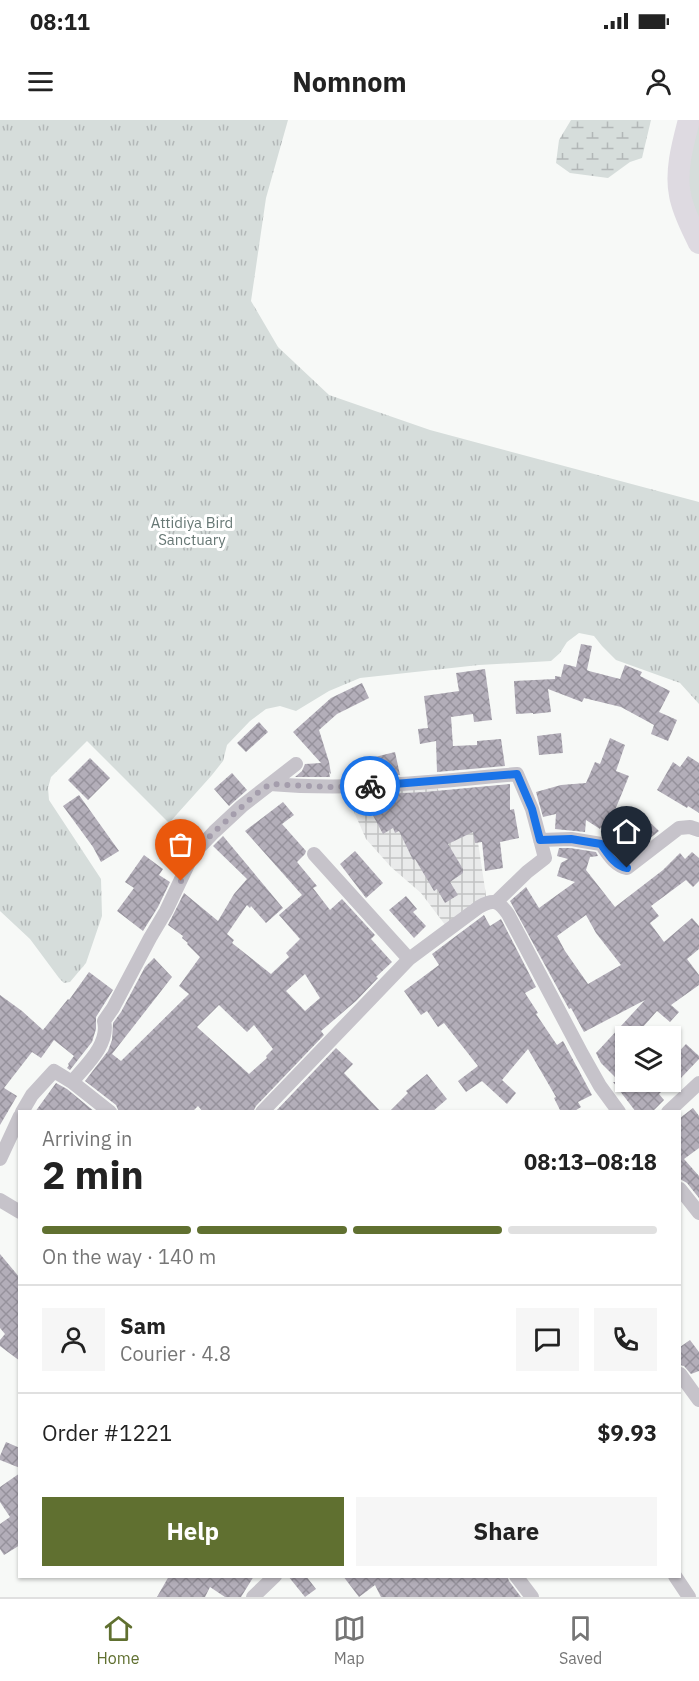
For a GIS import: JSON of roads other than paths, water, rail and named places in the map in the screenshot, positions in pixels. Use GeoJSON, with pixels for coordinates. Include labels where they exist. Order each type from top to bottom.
{"type":"FeatureCollection","features":[{"type":"Feature","properties":{"kind":"main road"},"geometry":{"type":"LineString","coordinates":[[689,120],[680,161],[679,194],[699,243]]}},
{"type":"Feature","properties":{"kind":"street"},"geometry":{"type":"LineString","coordinates":[[72,1082],[93,1058],[99,1047],[105,1034],[104,1021],[166,911],[193,854],[256,794],[296,764]]}},
{"type":"Feature","properties":{"kind":"street"},"geometry":{"type":"LineString","coordinates":[[270,784],[360,787],[517,774],[532,809],[545,858],[496,902]]}},
{"type":"Feature","properties":{"kind":"street"},"geometry":{"type":"LineString","coordinates":[[540,840],[571,839],[601,844],[610,857],[622,867],[627,868],[679,828],[690,827],[699,830]]}},
{"type":"Feature","properties":{"kind":"street"},"geometry":{"type":"LineString","coordinates":[[314,854],[409,959]]}},
{"type":"Feature","properties":{"kind":"street"},"geometry":{"type":"LineString","coordinates":[[264,1110],[409,959],[479,907],[487,902],[496,902],[502,905],[508,914],[595,1078],[618,1110]]}},
{"type":"Feature","properties":{"kind":"street"},"geometry":{"type":"LineString","coordinates":[[23,1110],[32,1095],[54,1071],[107,1110]]}},
{"type":"Feature","properties":{"kind":"street"},"geometry":{"type":"LineString","coordinates":[[670,1110],[699,1083]]}},
{"type":"Feature","properties":{"kind":"street"},"geometry":{"type":"LineString","coordinates":[[0,1159],[18,1119]]}},
{"type":"Feature","properties":{"kind":"street"},"geometry":{"type":"LineString","coordinates":[[681,1190],[697,1209]]}},
{"type":"Feature","properties":{"kind":"street"},"geometry":{"type":"LineString","coordinates":[[0,1200],[18,1211]]}},
{"type":"Feature","properties":{"kind":"street"},"geometry":{"type":"LineString","coordinates":[[681,1207],[697,1209]]}},
{"type":"Feature","properties":{"kind":"street"},"geometry":{"type":"LineString","coordinates":[[681,1375],[699,1400]]}},
{"type":"Feature","properties":{"kind":"street"},"geometry":{"type":"LineString","coordinates":[[253,1597],[273,1578]]}},
{"type":"Feature","properties":{"kind":"street"},"geometry":{"type":"LineString","coordinates":[[518,1578],[532,1597]]}},
{"type":"Feature","properties":{"kind":"street"},"geometry":{"type":"LineString","coordinates":[[676,1578],[689,1597]]}},
{"type":"Feature","properties":{"kind":"park label","name":"Attidiya Bird Sanctuary"},"geometry":{"type":"Point","coordinates":[192,530]}}]}
